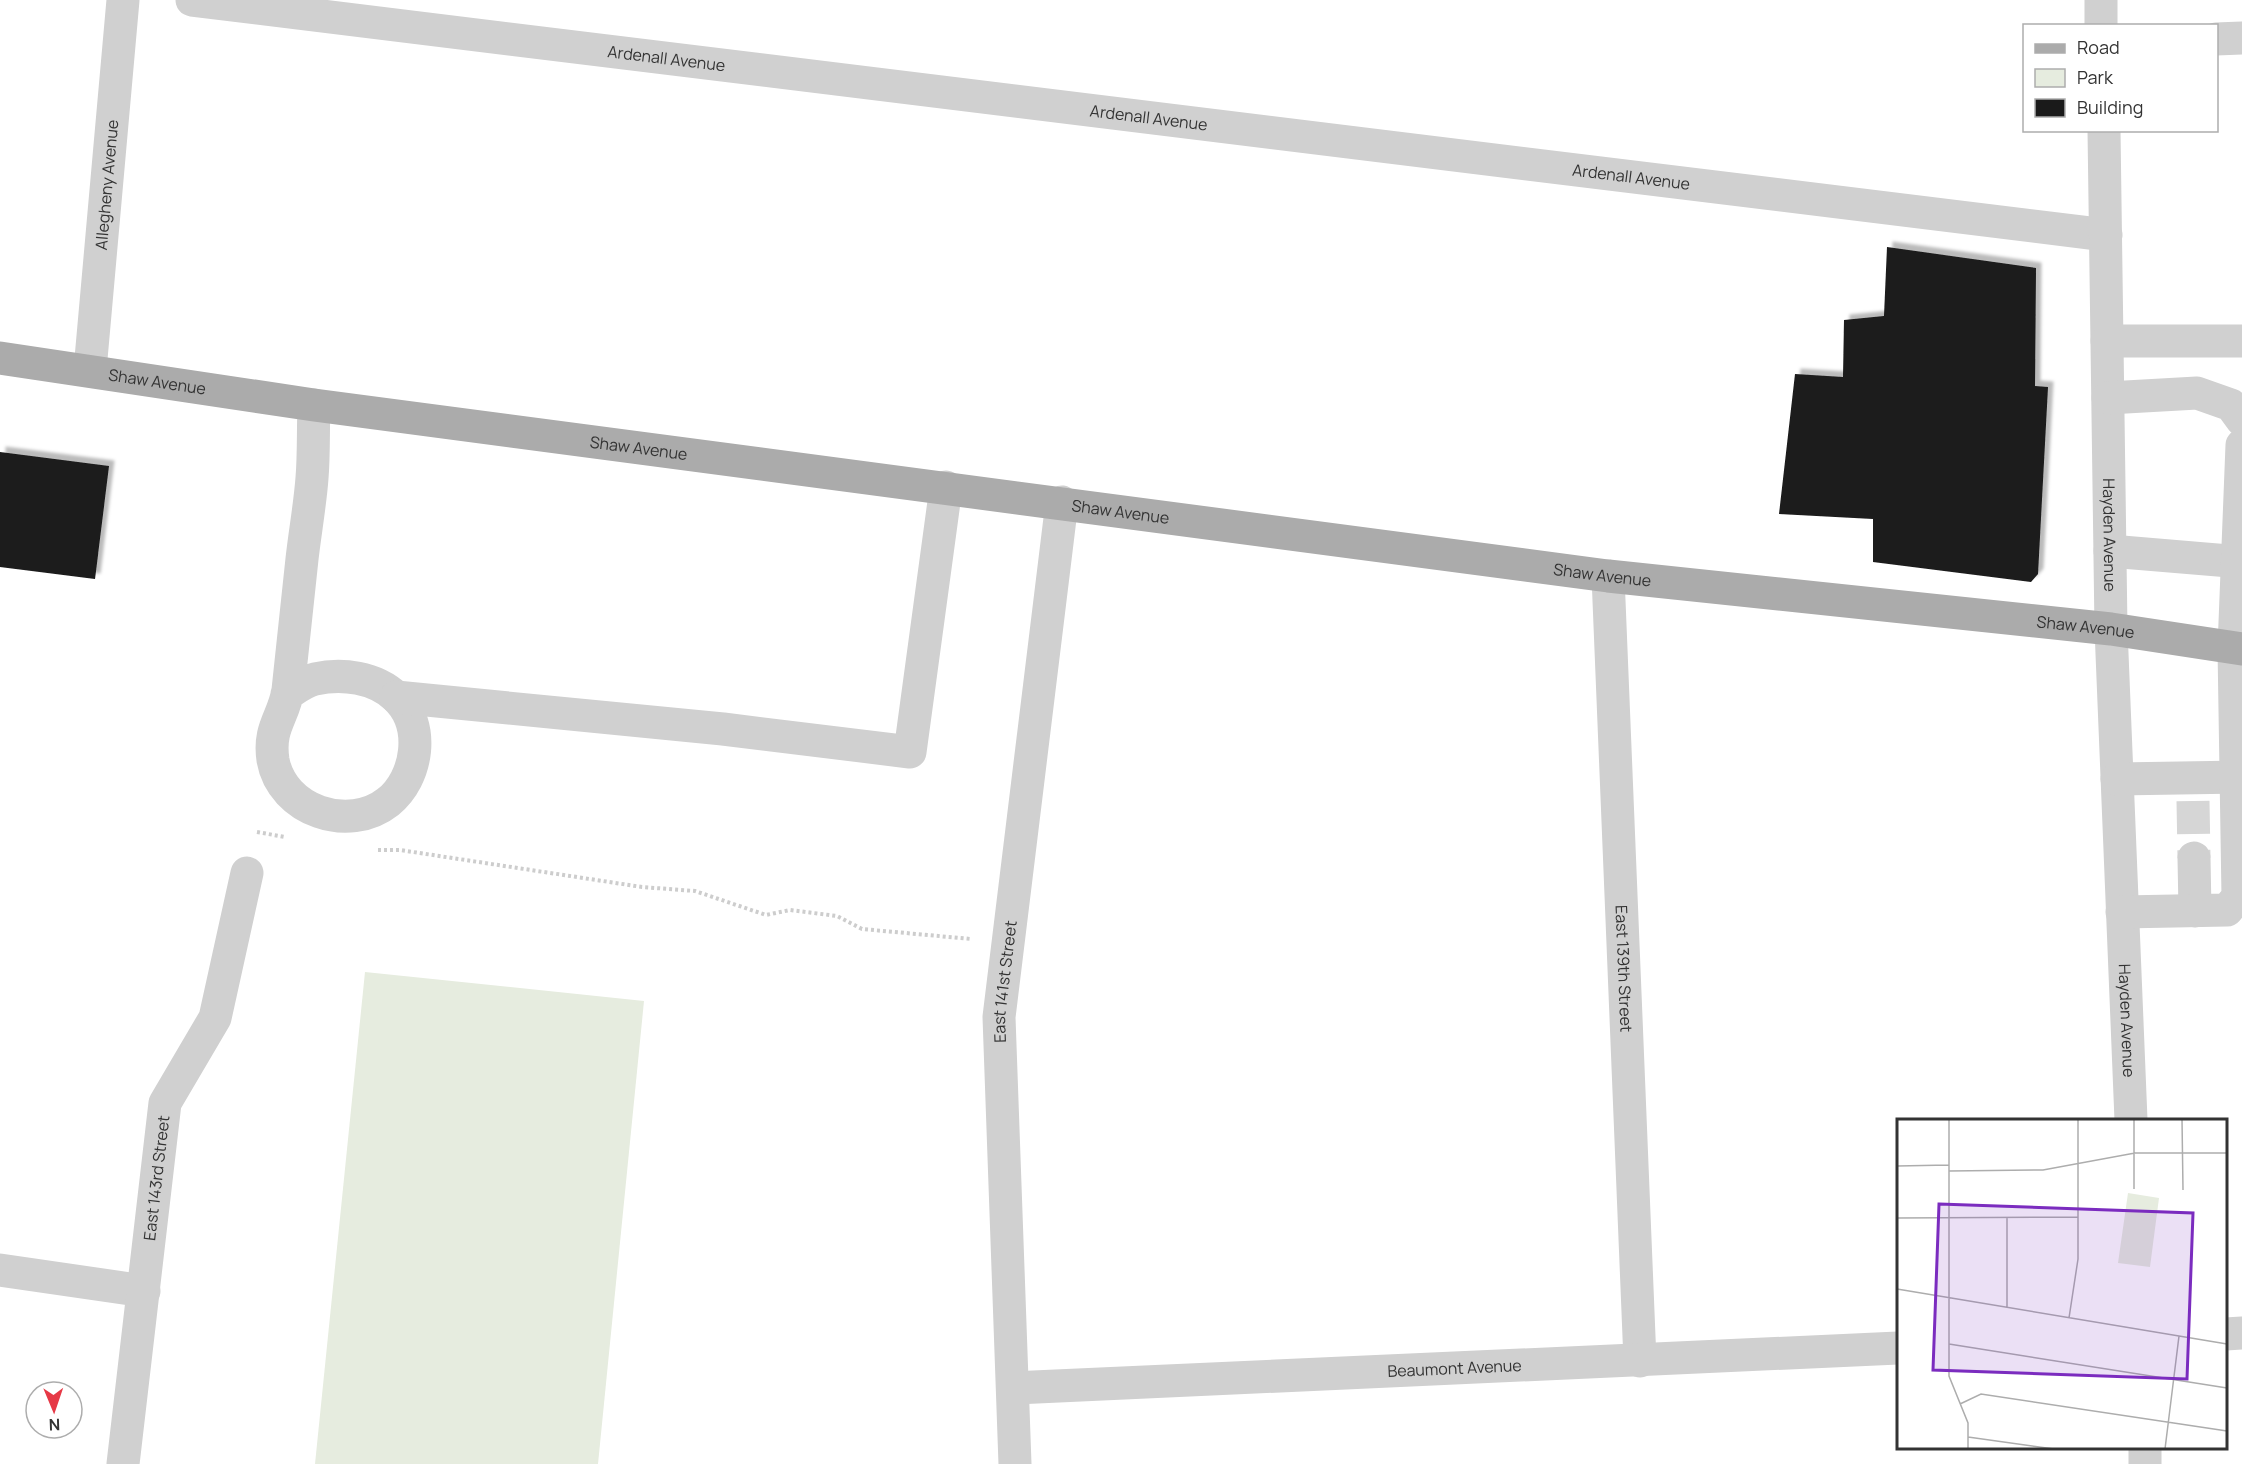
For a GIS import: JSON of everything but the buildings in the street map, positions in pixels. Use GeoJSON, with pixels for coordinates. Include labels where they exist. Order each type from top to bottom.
{"type":"FeatureCollection","features":[{"type":"Feature","properties":{"kind":"main road","name":"Shaw Avenue"},"geometry":{"type":"LineString","coordinates":[[0,358],[314,405],[1062,502],[1608,576],[2111,629],[2238,648]]}},
{"type":"Feature","properties":{"kind":"street","name":"Allegheny Avenue"},"geometry":{"type":"LineString","coordinates":[[90,370],[123,0]]}},
{"type":"Feature","properties":{"kind":"street","name":"Ardenall Avenue"},"geometry":{"type":"LineString","coordinates":[[192,0],[2106,235]]}},
{"type":"Feature","properties":{"kind":"street"},"geometry":{"type":"LineString","coordinates":[[2101,0],[2102,24]]}},
{"type":"Feature","properties":{"kind":"street"},"geometry":{"type":"LineString","coordinates":[[2218,39],[2242,38]]}},
{"type":"Feature","properties":{"kind":"street","name":"Hayden Avenue"},"geometry":{"type":"LineString","coordinates":[[2104,132],[2111,629],[2131,1119]]}},
{"type":"Feature","properties":{"kind":"street"},"geometry":{"type":"LineString","coordinates":[[2107,341],[2242,341]]}},
{"type":"Feature","properties":{"kind":"street"},"geometry":{"type":"LineString","coordinates":[[2108,398],[2197,393],[2231,405],[2242,420]]}},
{"type":"Feature","properties":{"kind":"street"},"geometry":{"type":"LineString","coordinates":[[287,694],[312,679],[348,675],[375,684],[396,697],[409,716],[415,739],[414,762],[404,784],[388,802],[367,813],[343,818],[320,813],[299,802],[283,784],[273,762],[272,739],[287,694],[312,478],[314,405]]}},
{"type":"Feature","properties":{"kind":"street"},"geometry":{"type":"LineString","coordinates":[[2122,912],[2227,910],[2238,897],[2238,648],[2242,445]]}},
{"type":"Feature","properties":{"kind":"street"},"geometry":{"type":"LineString","coordinates":[[396,697],[723,729],[910,752],[946,487]]}},
{"type":"Feature","properties":{"kind":"street","name":"East 141st Street"},"geometry":{"type":"LineString","coordinates":[[1015,1464],[999,1017],[1062,502]]}},
{"type":"Feature","properties":{"kind":"street"},"geometry":{"type":"LineString","coordinates":[[2110,551],[2241,562]]}},
{"type":"Feature","properties":{"kind":"street","name":"East 139th Street"},"geometry":{"type":"LineString","coordinates":[[1608,576],[1640,1360]]}},
{"type":"Feature","properties":{"kind":"street"},"geometry":{"type":"LineString","coordinates":[[2117,780],[2193,789],[2239,777]]}},
{"type":"Feature","properties":{"kind":"street"},"geometry":{"type":"LineString","coordinates":[[2194,858],[2195,911]]}},
{"type":"Feature","properties":{"kind":"street","name":"East 143rd Street"},"geometry":{"type":"LineString","coordinates":[[123,1464],[165,1103],[215,1018],[247,873]]}},
{"type":"Feature","properties":{"kind":"street"},"geometry":{"type":"LineString","coordinates":[[0,1270],[144,1291]]}},
{"type":"Feature","properties":{"kind":"street"},"geometry":{"type":"LineString","coordinates":[[2227,1334],[2242,1333]]}},
{"type":"Feature","properties":{"kind":"street","name":"Beaumont Avenue"},"geometry":{"type":"LineString","coordinates":[[1013,1388],[1897,1348]]}},
{"type":"Feature","properties":{"kind":"path"},"geometry":{"type":"LineString","coordinates":[[256,832],[290,838]]}},
{"type":"Feature","properties":{"kind":"path"},"geometry":{"type":"LineString","coordinates":[[368,850],[400,850],[642,887],[695,891],[766,915],[790,910],[837,916],[862,929],[975,939]]}},
{"type":"Feature","properties":{"kind":"green space"},"geometry":{"type":"Polygon","coordinates":[[[365,972],[644,1001],[598,1464],[315,1464],[365,972]]]}},
{"type":"Feature","properties":{"kind":"tunnel"},"geometry":{"type":"LineString","coordinates":[[2193,801],[2194,858]]}}]}
